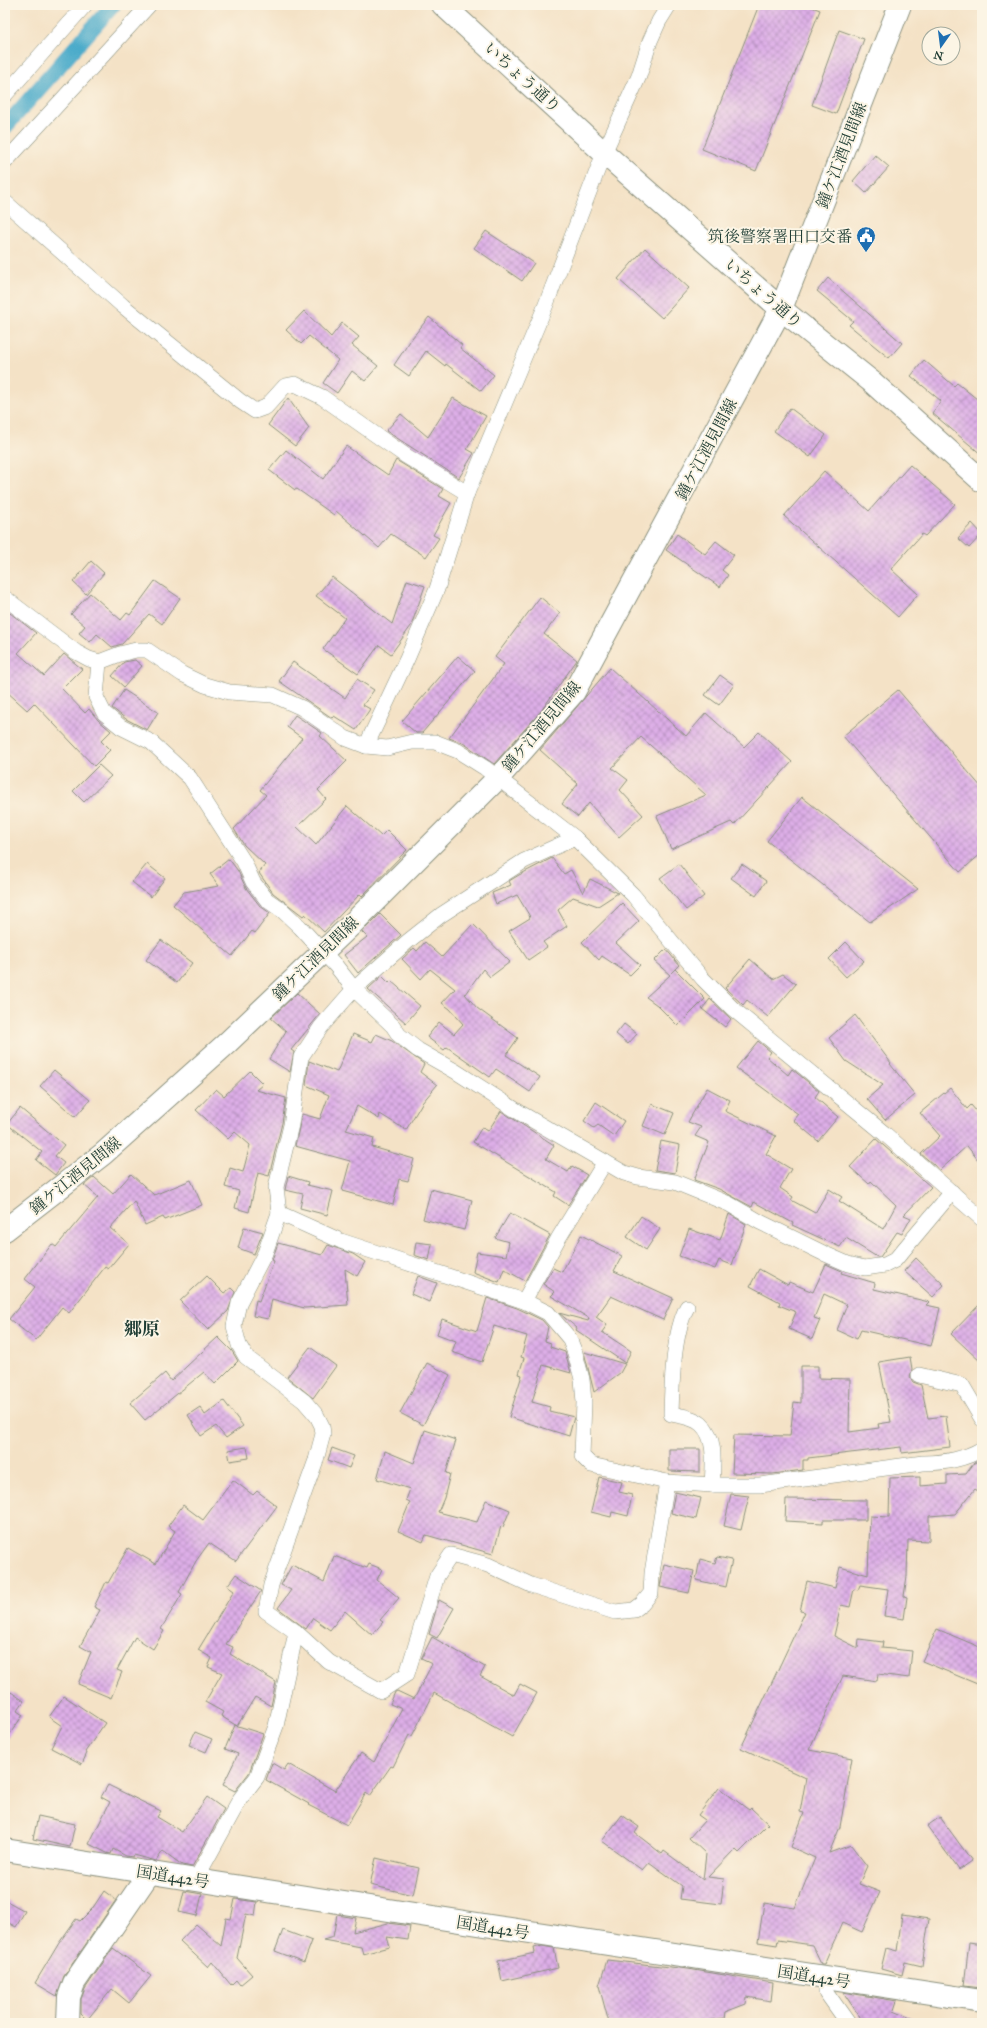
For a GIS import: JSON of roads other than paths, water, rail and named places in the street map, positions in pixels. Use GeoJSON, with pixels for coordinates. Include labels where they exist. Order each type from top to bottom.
{"type":"FeatureCollection","features":[{"type":"Feature","properties":{"kind":"main road","name":"いちょう通り"},"geometry":{"type":"LineString","coordinates":[[443,5],[604,153],[781,309],[872,382],[982,481]]}},
{"type":"Feature","properties":{"kind":"main road","name":"鐘ケ江酒見間線"},"geometry":{"type":"LineString","coordinates":[[5,1230],[103,1154],[226,1044],[322,950],[351,925],[499,777],[574,692],[781,309],[900,5]]}},
{"type":"Feature","properties":{"kind":"main road","name":"国道442号"},"geometry":{"type":"LineString","coordinates":[[5,1850],[982,2001]]}},
{"type":"Feature","properties":{"kind":"main road"},"geometry":{"type":"LineString","coordinates":[[68,2023],[69,1997],[74,1983],[150,1872]]}},
{"type":"Feature","properties":{"kind":"street"},"geometry":{"type":"LineString","coordinates":[[5,95],[85,5]]}},
{"type":"Feature","properties":{"kind":"street"},"geometry":{"type":"LineString","coordinates":[[5,162],[149,5]]}},
{"type":"Feature","properties":{"kind":"street"},"geometry":{"type":"LineString","coordinates":[[366,746],[407,659],[437,589],[467,493],[544,307],[604,153],[639,76],[659,21],[669,5]]}},
{"type":"Feature","properties":{"kind":"street"},"geometry":{"type":"LineString","coordinates":[[5,202],[123,306],[240,401],[255,411],[266,407],[285,386],[295,384],[322,397],[406,456],[467,493]]}},
{"type":"Feature","properties":{"kind":"street"},"geometry":{"type":"LineString","coordinates":[[7,603],[76,652],[89,659],[99,662],[125,653],[147,650],[182,674],[205,685],[229,692],[273,695],[302,708],[344,738],[366,746],[387,748],[412,742],[435,742],[458,751],[499,777],[575,838],[633,895],[703,979],[732,1008],[886,1134],[982,1219]]}},
{"type":"Feature","properties":{"kind":"street"},"geometry":{"type":"LineString","coordinates":[[99,662],[96,697],[104,714],[121,727],[150,742],[190,778],[244,862],[253,882],[267,900],[283,911],[322,950],[354,989],[392,1026],[399,1035],[418,1050],[456,1071],[522,1114],[624,1173],[638,1178],[675,1182],[728,1204],[760,1222],[842,1262],[865,1268],[885,1265],[895,1260],[952,1192]]}},
{"type":"Feature","properties":{"kind":"street"},"geometry":{"type":"LineString","coordinates":[[575,838],[524,861],[441,915],[407,942],[354,989],[321,1027],[300,1057],[291,1125],[276,1187],[279,1213],[265,1253],[239,1303],[234,1326],[239,1345],[246,1357],[304,1401],[317,1416],[322,1426],[323,1434],[316,1460],[300,1500],[299,1509],[284,1547],[269,1593],[266,1612],[296,1632],[329,1662],[381,1691],[407,1674],[437,1576],[451,1555],[488,1565],[531,1585],[615,1612],[634,1610],[642,1604],[651,1593],[652,1573],[667,1482]]}},
{"type":"Feature","properties":{"kind":"street"},"geometry":{"type":"LineString","coordinates":[[524,1301],[558,1240],[605,1162]]}},
{"type":"Feature","properties":{"kind":"street"},"geometry":{"type":"LineString","coordinates":[[279,1213],[341,1241],[524,1301],[548,1313],[569,1338],[575,1353],[582,1379],[584,1402],[582,1456],[591,1465],[667,1482],[760,1485],[922,1463],[935,1463],[973,1454],[982,1449]]}},
{"type":"Feature","properties":{"kind":"street"},"geometry":{"type":"LineString","coordinates":[[687,1307],[682,1316],[673,1371],[671,1414],[693,1420],[701,1424],[710,1437],[713,1456],[712,1484]]}},
{"type":"Feature","properties":{"kind":"street"},"geometry":{"type":"LineString","coordinates":[[919,1375],[962,1385],[982,1419]]}},
{"type":"Feature","properties":{"kind":"street"},"geometry":{"type":"LineString","coordinates":[[196,1879],[240,1799],[256,1777],[276,1726],[296,1632]]}},
{"type":"Feature","properties":{"kind":"street"},"geometry":{"type":"LineString","coordinates":[[826,1978],[826,1992],[848,2023]]}},
{"type":"Feature","properties":{"kind":"waterway"},"geometry":{"type":"LineString","coordinates":[[5,127],[113,5]]}},
{"type":"Feature","properties":{"kind":"place","name":"筑後警察署田口交番"},"geometry":{"type":"Point","coordinates":[866,253]}},
{"type":"Feature","properties":{"kind":"district","name":"郷原"},"geometry":{"type":"Point","coordinates":[142,1329]}}]}
